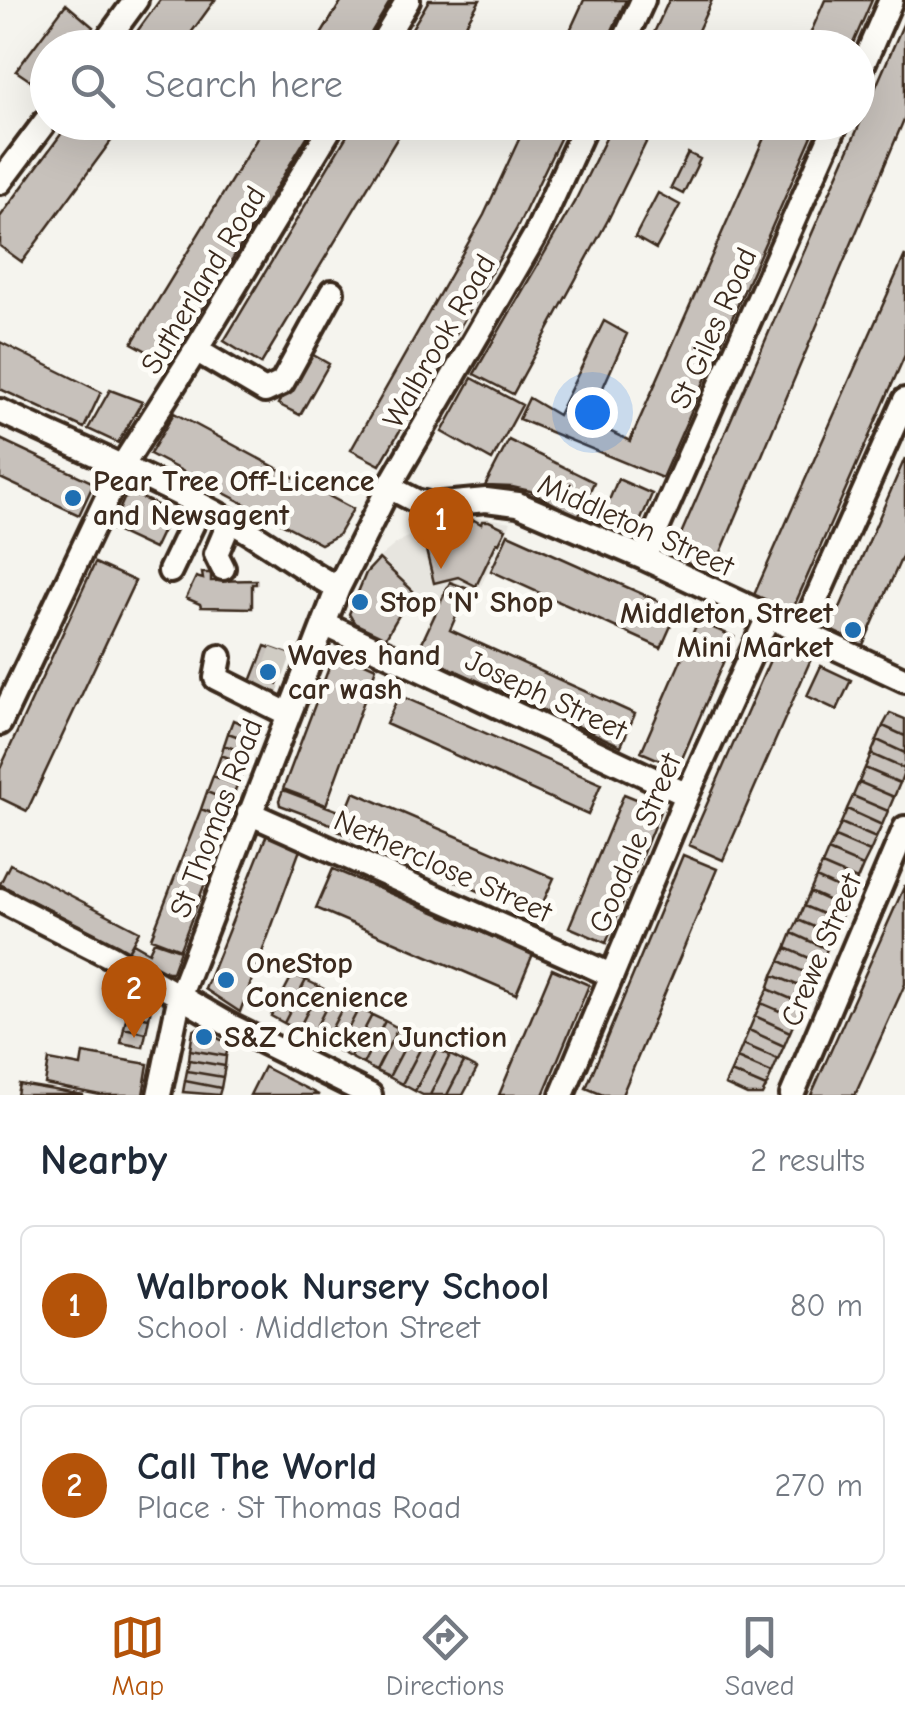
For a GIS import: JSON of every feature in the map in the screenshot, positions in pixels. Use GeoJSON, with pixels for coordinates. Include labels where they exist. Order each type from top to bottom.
{"type":"FeatureCollection","features":[{"type":"Feature","properties":{"kind":"street"},"geometry":{"type":"LineString","coordinates":[[114,30],[136,0]]}},
{"type":"Feature","properties":{"kind":"street"},"geometry":{"type":"LineString","coordinates":[[390,30],[408,0]]}},
{"type":"Feature","properties":{"kind":"street"},"geometry":{"type":"LineString","coordinates":[[629,30],[643,0]]}},
{"type":"Feature","properties":{"kind":"street"},"geometry":{"type":"LineString","coordinates":[[875,37],[891,0]]}},
{"type":"Feature","properties":{"kind":"street"},"geometry":{"type":"LineString","coordinates":[[0,182],[32,140]]}},
{"type":"Feature","properties":{"kind":"street","name":"Sutherland Road"},"geometry":{"type":"LineString","coordinates":[[0,723],[121,468],[323,140]]}},
{"type":"Feature","properties":{"kind":"street","name":"Walbrook Road"},"geometry":{"type":"LineString","coordinates":[[338,588],[389,487],[536,234],[579,140]]}},
{"type":"Feature","properties":{"kind":"street","name":"St Giles Road"},"geometry":{"type":"LineString","coordinates":[[644,558],[829,140]]}},
{"type":"Feature","properties":{"kind":"street"},"geometry":{"type":"LineString","coordinates":[[196,350],[265,391],[282,382],[332,292]]}},
{"type":"Feature","properties":{"kind":"street"},"geometry":{"type":"LineString","coordinates":[[802,631],[905,400]]}},
{"type":"Feature","properties":{"kind":"street"},"geometry":{"type":"LineString","coordinates":[[0,411],[230,520],[338,588]]}},
{"type":"Feature","properties":{"kind":"street","name":"Middleton Street"},"geometry":{"type":"LineString","coordinates":[[389,487],[433,505],[486,500],[518,504],[644,558],[905,680]]}},
{"type":"Feature","properties":{"kind":"street"},"geometry":{"type":"LineString","coordinates":[[170,571],[201,506]]}},
{"type":"Feature","properties":{"kind":"street"},"geometry":{"type":"LineString","coordinates":[[224,568],[216,554],[230,520]]}},
{"type":"Feature","properties":{"kind":"street","name":"St Thomas Road"},"geometry":{"type":"LineString","coordinates":[[159,1095],[180,996],[338,588]]}},
{"type":"Feature","properties":{"kind":"street","name":"Goodale Street"},"geometry":{"type":"LineString","coordinates":[[562,1095],[687,795],[768,617]]}},
{"type":"Feature","properties":{"kind":"street","name":"Joseph Street"},"geometry":{"type":"LineString","coordinates":[[324,624],[687,795]]}},
{"type":"Feature","properties":{"kind":"street"},"geometry":{"type":"LineString","coordinates":[[220,657],[216,678],[288,714]]}},
{"type":"Feature","properties":{"kind":"street","name":"Netherclose Street"},"geometry":{"type":"LineString","coordinates":[[250,813],[612,974]]}},
{"type":"Feature","properties":{"kind":"street","name":"Crewe Street"},"geometry":{"type":"LineString","coordinates":[[792,1095],[905,828]]}},
{"type":"Feature","properties":{"kind":"street"},"geometry":{"type":"LineString","coordinates":[[0,900],[230,1026],[370,1095]]}},
{"type":"Feature","properties":{"kind":"shaded area"},"geometry":{"type":"Polygon","coordinates":[[[486,518],[511,522],[478,592],[449,580],[435,611],[380,557],[430,524],[486,518]]]}},
{"type":"Feature","properties":{"kind":"building"},"geometry":{"type":"Polygon","coordinates":[[[160,0],[215,0],[193,30],[138,30],[160,0]]]}},
{"type":"Feature","properties":{"kind":"building"},"geometry":{"type":"Polygon","coordinates":[[[342,0],[391,0],[373,30],[324,30],[342,0]]]}},
{"type":"Feature","properties":{"kind":"building"},"geometry":{"type":"Polygon","coordinates":[[[429,0],[480,0],[462,30],[411,30],[429,0]]]}},
{"type":"Feature","properties":{"kind":"building"},"geometry":{"type":"Polygon","coordinates":[[[584,0],[626,0],[612,30],[570,30],[584,0]]]}},
{"type":"Feature","properties":{"kind":"building"},"geometry":{"type":"Polygon","coordinates":[[[669,0],[712,0],[698,30],[655,30],[669,0]]]}},
{"type":"Feature","properties":{"kind":"building"},"geometry":{"type":"Polygon","coordinates":[[[825,0],[872,0],[859,30],[812,30],[825,0]]]}},
{"type":"Feature","properties":{"kind":"building"},"geometry":{"type":"Polygon","coordinates":[[[66,4],[93,27],[91,30],[47,30],[66,4]]]}},
{"type":"Feature","properties":{"kind":"building"},"geometry":{"type":"Polygon","coordinates":[[[905,20],[905,117],[711,576],[671,557],[853,140],[875,140],[875,89],[905,20]]]}},
{"type":"Feature","properties":{"kind":"building"},"geometry":{"type":"Polygon","coordinates":[[[30,52],[30,80],[16,71],[30,52]]]}},
{"type":"Feature","properties":{"kind":"building"},"geometry":{"type":"Polygon","coordinates":[[[57,140],[112,140],[22,262],[0,246],[0,217],[57,140]]]}},
{"type":"Feature","properties":{"kind":"building"},"geometry":{"type":"Polygon","coordinates":[[[256,140],[305,140],[169,363],[132,343],[256,140]]]}},
{"type":"Feature","properties":{"kind":"building"},"geometry":{"type":"Polygon","coordinates":[[[344,140],[396,140],[261,364],[224,341],[344,140]]]}},
{"type":"Feature","properties":{"kind":"building"},"geometry":{"type":"Polygon","coordinates":[[[519,140],[559,140],[516,230],[380,465],[351,450],[484,215],[519,140]]]}},
{"type":"Feature","properties":{"kind":"building"},"geometry":{"type":"Polygon","coordinates":[[[605,140],[647,140],[513,394],[474,374],[576,199],[605,140]]]}},
{"type":"Feature","properties":{"kind":"building"},"geometry":{"type":"Polygon","coordinates":[[[763,140],[810,140],[662,478],[519,419],[529,398],[558,415],[604,321],[627,334],[588,421],[630,441],[763,140]]]}},
{"type":"Feature","properties":{"kind":"building"},"geometry":{"type":"Polygon","coordinates":[[[688,153],[700,159],[683,194],[671,188],[688,153]]]}},
{"type":"Feature","properties":{"kind":"building"},"geometry":{"type":"Polygon","coordinates":[[[658,193],[680,205],[656,249],[635,237],[658,193]]]}},
{"type":"Feature","properties":{"kind":"building"},"geometry":{"type":"Polygon","coordinates":[[[905,255],[905,355],[792,611],[754,595],[905,255]]]}},
{"type":"Feature","properties":{"kind":"building"},"geometry":{"type":"Polygon","coordinates":[[[0,342],[101,392],[84,428],[0,389],[0,342]]]}},
{"type":"Feature","properties":{"kind":"building"},"geometry":{"type":"Polygon","coordinates":[[[308,352],[329,364],[300,415],[278,404],[308,352]]]}},
{"type":"Feature","properties":{"kind":"building"},"geometry":{"type":"Polygon","coordinates":[[[472,378],[522,405],[492,460],[442,432],[472,378]]]}},
{"type":"Feature","properties":{"kind":"building"},"geometry":{"type":"Polygon","coordinates":[[[110,390],[142,402],[118,443],[88,429],[110,390]]]}},
{"type":"Feature","properties":{"kind":"building"},"geometry":{"type":"Polygon","coordinates":[[[174,413],[353,509],[338,535],[321,544],[150,454],[174,413]]]}},
{"type":"Feature","properties":{"kind":"building"},"geometry":{"type":"Polygon","coordinates":[[[0,439],[94,483],[79,515],[0,478],[0,439]]]}},
{"type":"Feature","properties":{"kind":"building"},"geometry":{"type":"Polygon","coordinates":[[[509,440],[594,482],[578,517],[530,491],[485,486],[509,440]]]}},
{"type":"Feature","properties":{"kind":"building"},"geometry":{"type":"Polygon","coordinates":[[[905,458],[905,550],[862,647],[830,631],[905,458]]]}},
{"type":"Feature","properties":{"kind":"building"},"geometry":{"type":"Polygon","coordinates":[[[618,479],[652,494],[631,543],[597,529],[618,479]]]}},
{"type":"Feature","properties":{"kind":"building"},"geometry":{"type":"Polygon","coordinates":[[[134,494],[182,517],[176,531],[165,526],[154,549],[111,529],[124,499],[134,494]]]}},
{"type":"Feature","properties":{"kind":"building"},"geometry":{"type":"Polygon","coordinates":[[[474,520],[481,524],[489,521],[506,529],[476,586],[458,577],[434,583],[425,546],[434,543],[431,531],[457,523],[461,535],[474,520]]]}},
{"type":"Feature","properties":{"kind":"building"},"geometry":{"type":"Polygon","coordinates":[[[508,534],[678,610],[661,648],[491,571],[508,534]]]}},
{"type":"Feature","properties":{"kind":"building"},"geometry":{"type":"Polygon","coordinates":[[[379,559],[413,591],[385,639],[355,624],[349,614],[366,573],[379,559]]]}},
{"type":"Feature","properties":{"kind":"building"},"geometry":{"type":"Polygon","coordinates":[[[95,563],[135,581],[27,811],[0,798],[0,769],[95,563]]]}},
{"type":"Feature","properties":{"kind":"building"},"geometry":{"type":"Polygon","coordinates":[[[202,573],[211,573],[211,581],[256,580],[252,584],[252,608],[201,607],[186,598],[196,577],[203,579],[202,573]]]}},
{"type":"Feature","properties":{"kind":"building"},"geometry":{"type":"Polygon","coordinates":[[[450,582],[468,589],[450,630],[635,714],[621,746],[417,653],[450,582]]]}},
{"type":"Feature","properties":{"kind":"building"},"geometry":{"type":"Polygon","coordinates":[[[698,621],[734,637],[678,768],[641,752],[698,621]]]}},
{"type":"Feature","properties":{"kind":"building"},"geometry":{"type":"Polygon","coordinates":[[[777,644],[811,659],[723,860],[689,845],[777,644]]]}},
{"type":"Feature","properties":{"kind":"building","name":"Waves hand car wash"},"geometry":{"type":"Polygon","coordinates":[[[265,646],[288,654],[272,698],[248,689],[265,646]]]}},
{"type":"Feature","properties":{"kind":"building"},"geometry":{"type":"Polygon","coordinates":[[[343,653],[376,668],[326,805],[283,789],[333,657],[343,653]]]}},
{"type":"Feature","properties":{"kind":"building"},"geometry":{"type":"Polygon","coordinates":[[[821,666],[851,680],[837,710],[807,696],[821,666]]]}},
{"type":"Feature","properties":{"kind":"building"},"geometry":{"type":"Polygon","coordinates":[[[399,695],[601,784],[588,815],[386,724],[399,695]]]}},
{"type":"Feature","properties":{"kind":"building"},"geometry":{"type":"Polygon","coordinates":[[[890,713],[905,719],[905,736],[883,726],[890,713]]]}},
{"type":"Feature","properties":{"kind":"building"},"geometry":{"type":"Polygon","coordinates":[[[233,720],[257,730],[253,742],[228,733],[233,720]]]}},
{"type":"Feature","properties":{"kind":"building"},"geometry":{"type":"Polygon","coordinates":[[[883,726],[905,736],[905,753],[877,740],[883,726]]]}},
{"type":"Feature","properties":{"kind":"building"},"geometry":{"type":"Polygon","coordinates":[[[228,733],[253,742],[248,754],[224,745],[228,733]]]}},
{"type":"Feature","properties":{"kind":"building"},"geometry":{"type":"Polygon","coordinates":[[[877,740],[905,753],[905,769],[871,754],[877,740]]]}},
{"type":"Feature","properties":{"kind":"building"},"geometry":{"type":"Polygon","coordinates":[[[224,745],[248,754],[245,764],[221,755],[224,745]]]}},
{"type":"Feature","properties":{"kind":"building"},"geometry":{"type":"Polygon","coordinates":[[[871,754],[905,769],[900,783],[865,768],[871,754]]]}},
{"type":"Feature","properties":{"kind":"building"},"geometry":{"type":"Polygon","coordinates":[[[221,755],[245,764],[241,775],[217,766],[221,755]]]}},
{"type":"Feature","properties":{"kind":"building"},"geometry":{"type":"Polygon","coordinates":[[[217,766],[241,775],[237,785],[213,776],[217,766]]]}},
{"type":"Feature","properties":{"kind":"building"},"geometry":{"type":"Polygon","coordinates":[[[865,768],[900,783],[894,797],[859,782],[865,768]]]}},
{"type":"Feature","properties":{"kind":"building"},"geometry":{"type":"Polygon","coordinates":[[[213,776],[237,785],[231,802],[207,792],[213,776]]]}},
{"type":"Feature","properties":{"kind":"building"},"geometry":{"type":"Polygon","coordinates":[[[859,782],[894,797],[888,811],[853,796],[859,782]]]}},
{"type":"Feature","properties":{"kind":"building"},"geometry":{"type":"Polygon","coordinates":[[[283,790],[339,811],[333,825],[280,805],[283,790]]]}},
{"type":"Feature","properties":{"kind":"building"},"geometry":{"type":"Polygon","coordinates":[[[207,792],[231,802],[225,818],[201,809],[207,792]]]}},
{"type":"Feature","properties":{"kind":"building"},"geometry":{"type":"Polygon","coordinates":[[[354,792],[554,878],[537,916],[338,831],[354,792]]]}},
{"type":"Feature","properties":{"kind":"building"},"geometry":{"type":"Polygon","coordinates":[[[624,794],[661,809],[606,943],[569,927],[624,794]]]}},
{"type":"Feature","properties":{"kind":"building"},"geometry":{"type":"Polygon","coordinates":[[[853,796],[888,811],[882,825],[847,809],[853,796]]]}},
{"type":"Feature","properties":{"kind":"building"},"geometry":{"type":"Polygon","coordinates":[[[201,809],[229,820],[180,949],[151,938],[201,809]]]}},
{"type":"Feature","properties":{"kind":"building"},"geometry":{"type":"Polygon","coordinates":[[[847,809],[882,825],[876,838],[841,823],[847,809]]]}},
{"type":"Feature","properties":{"kind":"building"},"geometry":{"type":"Polygon","coordinates":[[[841,823],[876,838],[870,852],[835,837],[841,823]]]}},
{"type":"Feature","properties":{"kind":"building"},"geometry":{"type":"Polygon","coordinates":[[[267,834],[301,847],[240,1012],[205,989],[267,834]]]}},
{"type":"Feature","properties":{"kind":"building"},"geometry":{"type":"Polygon","coordinates":[[[835,837],[870,852],[863,866],[828,851],[835,837]]]}},
{"type":"Feature","properties":{"kind":"building"},"geometry":{"type":"Polygon","coordinates":[[[828,851],[863,866],[857,880],[822,865],[828,851]]]}},
{"type":"Feature","properties":{"kind":"building"},"geometry":{"type":"Polygon","coordinates":[[[683,855],[717,869],[622,1095],[603,1095],[586,1088],[683,855]]]}},
{"type":"Feature","properties":{"kind":"building"},"geometry":{"type":"Polygon","coordinates":[[[10,864],[139,931],[128,951],[0,884],[10,864]]]}},
{"type":"Feature","properties":{"kind":"building"},"geometry":{"type":"Polygon","coordinates":[[[822,865],[857,880],[851,894],[816,878],[822,865]]]}},
{"type":"Feature","properties":{"kind":"building"},"geometry":{"type":"Polygon","coordinates":[[[333,869],[533,954],[516,994],[316,908],[333,869]]]}},
{"type":"Feature","properties":{"kind":"building"},"geometry":{"type":"Polygon","coordinates":[[[816,878],[851,894],[845,908],[810,892],[816,878]]]}},
{"type":"Feature","properties":{"kind":"building"},"geometry":{"type":"Polygon","coordinates":[[[905,885],[905,984],[855,1095],[811,1095],[905,885]]]}},
{"type":"Feature","properties":{"kind":"building"},"geometry":{"type":"Polygon","coordinates":[[[810,892],[845,908],[839,921],[804,906],[810,892]]]}},
{"type":"Feature","properties":{"kind":"building"},"geometry":{"type":"Polygon","coordinates":[[[804,906],[839,921],[833,935],[798,920],[804,906]]]}},
{"type":"Feature","properties":{"kind":"building"},"geometry":{"type":"Polygon","coordinates":[[[798,920],[833,935],[827,949],[792,933],[798,920]]]}},
{"type":"Feature","properties":{"kind":"building"},"geometry":{"type":"Polygon","coordinates":[[[792,933],[827,949],[821,963],[786,948],[792,933]]]}},
{"type":"Feature","properties":{"kind":"building"},"geometry":{"type":"Polygon","coordinates":[[[154,941],[180,950],[172,972],[128,951],[133,943],[149,952],[154,941]]]}},
{"type":"Feature","properties":{"kind":"building"},"geometry":{"type":"Polygon","coordinates":[[[786,948],[821,963],[815,977],[780,961],[786,948]]]}},
{"type":"Feature","properties":{"kind":"building"},"geometry":{"type":"Polygon","coordinates":[[[780,961],[815,977],[809,990],[773,975],[780,961]]]}},
{"type":"Feature","properties":{"kind":"building"},"geometry":{"type":"Polygon","coordinates":[[[552,969],[589,985],[543,1095],[499,1095],[552,969]]]}},
{"type":"Feature","properties":{"kind":"building"},"geometry":{"type":"Polygon","coordinates":[[[293,974],[306,980],[284,1023],[271,1016],[293,974]]]}},
{"type":"Feature","properties":{"kind":"building"},"geometry":{"type":"Polygon","coordinates":[[[773,975],[809,990],[803,1004],[768,989],[773,975]]]}},
{"type":"Feature","properties":{"kind":"building"},"geometry":{"type":"Polygon","coordinates":[[[306,980],[320,987],[298,1030],[284,1023],[306,980]]]}},
{"type":"Feature","properties":{"kind":"building"},"geometry":{"type":"Polygon","coordinates":[[[320,987],[333,994],[311,1037],[298,1030],[320,987]]]}},
{"type":"Feature","properties":{"kind":"building"},"geometry":{"type":"Polygon","coordinates":[[[768,989],[803,1004],[796,1018],[761,1003],[768,989]]]}},
{"type":"Feature","properties":{"kind":"building"},"geometry":{"type":"Polygon","coordinates":[[[132,994],[152,1003],[149,1018],[127,1014],[132,994]]]}},
{"type":"Feature","properties":{"kind":"building"},"geometry":{"type":"Polygon","coordinates":[[[333,994],[346,1001],[324,1043],[311,1037],[333,994]]]}},
{"type":"Feature","properties":{"kind":"building"},"geometry":{"type":"Polygon","coordinates":[[[346,1001],[359,1008],[337,1050],[324,1043],[346,1001]]]}},
{"type":"Feature","properties":{"kind":"building"},"geometry":{"type":"Polygon","coordinates":[[[761,1003],[796,1018],[790,1032],[755,1016],[761,1003]]]}},
{"type":"Feature","properties":{"kind":"building"},"geometry":{"type":"Polygon","coordinates":[[[359,1008],[372,1015],[350,1057],[337,1050],[359,1008]]]}},
{"type":"Feature","properties":{"kind":"building"},"geometry":{"type":"Polygon","coordinates":[[[127,1014],[149,1018],[146,1033],[124,1028],[127,1014]]]}},
{"type":"Feature","properties":{"kind":"building"},"geometry":{"type":"Polygon","coordinates":[[[372,1015],[385,1021],[363,1064],[350,1057],[372,1015]]]}},
{"type":"Feature","properties":{"kind":"building"},"geometry":{"type":"Polygon","coordinates":[[[755,1016],[790,1032],[784,1046],[749,1030],[755,1016]]]}},
{"type":"Feature","properties":{"kind":"building"},"geometry":{"type":"Polygon","coordinates":[[[385,1021],[398,1028],[376,1071],[363,1064],[385,1021]]]}},
{"type":"Feature","properties":{"kind":"building"},"geometry":{"type":"Polygon","coordinates":[[[124,1028],[146,1033],[143,1047],[121,1043],[124,1028]]]}},
{"type":"Feature","properties":{"kind":"building","name":"S&Z Chicken Junction"},"geometry":{"type":"Polygon","coordinates":[[[198,1028],[229,1044],[226,1056],[190,1050],[193,1031],[198,1028]]]}},
{"type":"Feature","properties":{"kind":"building"},"geometry":{"type":"Polygon","coordinates":[[[398,1028],[411,1035],[389,1077],[376,1071],[398,1028]]]}},
{"type":"Feature","properties":{"kind":"building"},"geometry":{"type":"Polygon","coordinates":[[[749,1030],[784,1046],[778,1059],[743,1044],[749,1030]]]}},
{"type":"Feature","properties":{"kind":"building"},"geometry":{"type":"Polygon","coordinates":[[[411,1035],[424,1042],[402,1084],[389,1077],[411,1035]]]}},
{"type":"Feature","properties":{"kind":"building"},"geometry":{"type":"Polygon","coordinates":[[[424,1042],[437,1049],[415,1091],[402,1084],[424,1042]]]}},
{"type":"Feature","properties":{"kind":"building"},"geometry":{"type":"Polygon","coordinates":[[[743,1044],[778,1059],[772,1073],[737,1058],[743,1044]]]}},
{"type":"Feature","properties":{"kind":"building"},"geometry":{"type":"Polygon","coordinates":[[[437,1049],[450,1055],[430,1095],[423,1095],[415,1091],[437,1049]]]}},
{"type":"Feature","properties":{"kind":"building"},"geometry":{"type":"Polygon","coordinates":[[[190,1050],[226,1056],[225,1066],[189,1060],[190,1050]]]}},
{"type":"Feature","properties":{"kind":"building"},"geometry":{"type":"Polygon","coordinates":[[[83,1053],[148,1064],[143,1095],[100,1095],[45,1084],[49,1060],[81,1066],[83,1053]]]}},
{"type":"Feature","properties":{"kind":"building"},"geometry":{"type":"Polygon","coordinates":[[[450,1055],[464,1062],[447,1095],[430,1095],[450,1055]]]}},
{"type":"Feature","properties":{"kind":"building"},"geometry":{"type":"Polygon","coordinates":[[[737,1058],[772,1073],[766,1087],[731,1072],[737,1058]]]}},
{"type":"Feature","properties":{"kind":"building"},"geometry":{"type":"Polygon","coordinates":[[[189,1060],[225,1066],[223,1077],[187,1071],[189,1060]]]}},
{"type":"Feature","properties":{"kind":"building"},"geometry":{"type":"Polygon","coordinates":[[[464,1062],[477,1069],[463,1095],[447,1095],[464,1062]]]}},
{"type":"Feature","properties":{"kind":"building"},"geometry":{"type":"Polygon","coordinates":[[[264,1067],[319,1095],[250,1095],[264,1067]]]}},
{"type":"Feature","properties":{"kind":"building"},"geometry":{"type":"Polygon","coordinates":[[[187,1071],[223,1077],[221,1088],[185,1081],[187,1071]]]}},
{"type":"Feature","properties":{"kind":"building"},"geometry":{"type":"Polygon","coordinates":[[[731,1072],[766,1087],[762,1095],[747,1095],[725,1085],[731,1072]]]}},
{"type":"Feature","properties":{"kind":"building"},"geometry":{"type":"Polygon","coordinates":[[[185,1081],[221,1088],[219,1095],[183,1092],[185,1081]]]}},
{"type":"Feature","properties":{"kind":"building"},"geometry":{"type":"Polygon","coordinates":[[[19,1084],[84,1095],[17,1095],[19,1084]]]}},
{"type":"Feature","properties":{"kind":"tunnel"},"geometry":{"type":"LineString","coordinates":[[262,703],[281,651]]}},
{"type":"Feature","properties":{"kind":"place","name":"Pear Tree Off-Licence and Newsagent"},"geometry":{"type":"Point","coordinates":[73,498]}},
{"type":"Feature","properties":{"kind":"place","name":"Walbrook Nursery School"},"geometry":{"type":"Point","coordinates":[441,569]}},
{"type":"Feature","properties":{"kind":"place","name":"Stop 'N' Shop"},"geometry":{"type":"Point","coordinates":[360,602]}},
{"type":"Feature","properties":{"kind":"place","name":"Middleton Street Mini Market"},"geometry":{"type":"Point","coordinates":[853,630]}},
{"type":"Feature","properties":{"kind":"place","name":"Waves hand car wash"},"geometry":{"type":"Point","coordinates":[268,672]}},
{"type":"Feature","properties":{"kind":"place","name":"OneStop Concenience"},"geometry":{"type":"Point","coordinates":[226,980]}},
{"type":"Feature","properties":{"kind":"place","name":"S&Z Chicken Junction"},"geometry":{"type":"Point","coordinates":[204,1037]}},
{"type":"Feature","properties":{"kind":"place","name":"Call The World"},"geometry":{"type":"Point","coordinates":[134,1038]}}]}
